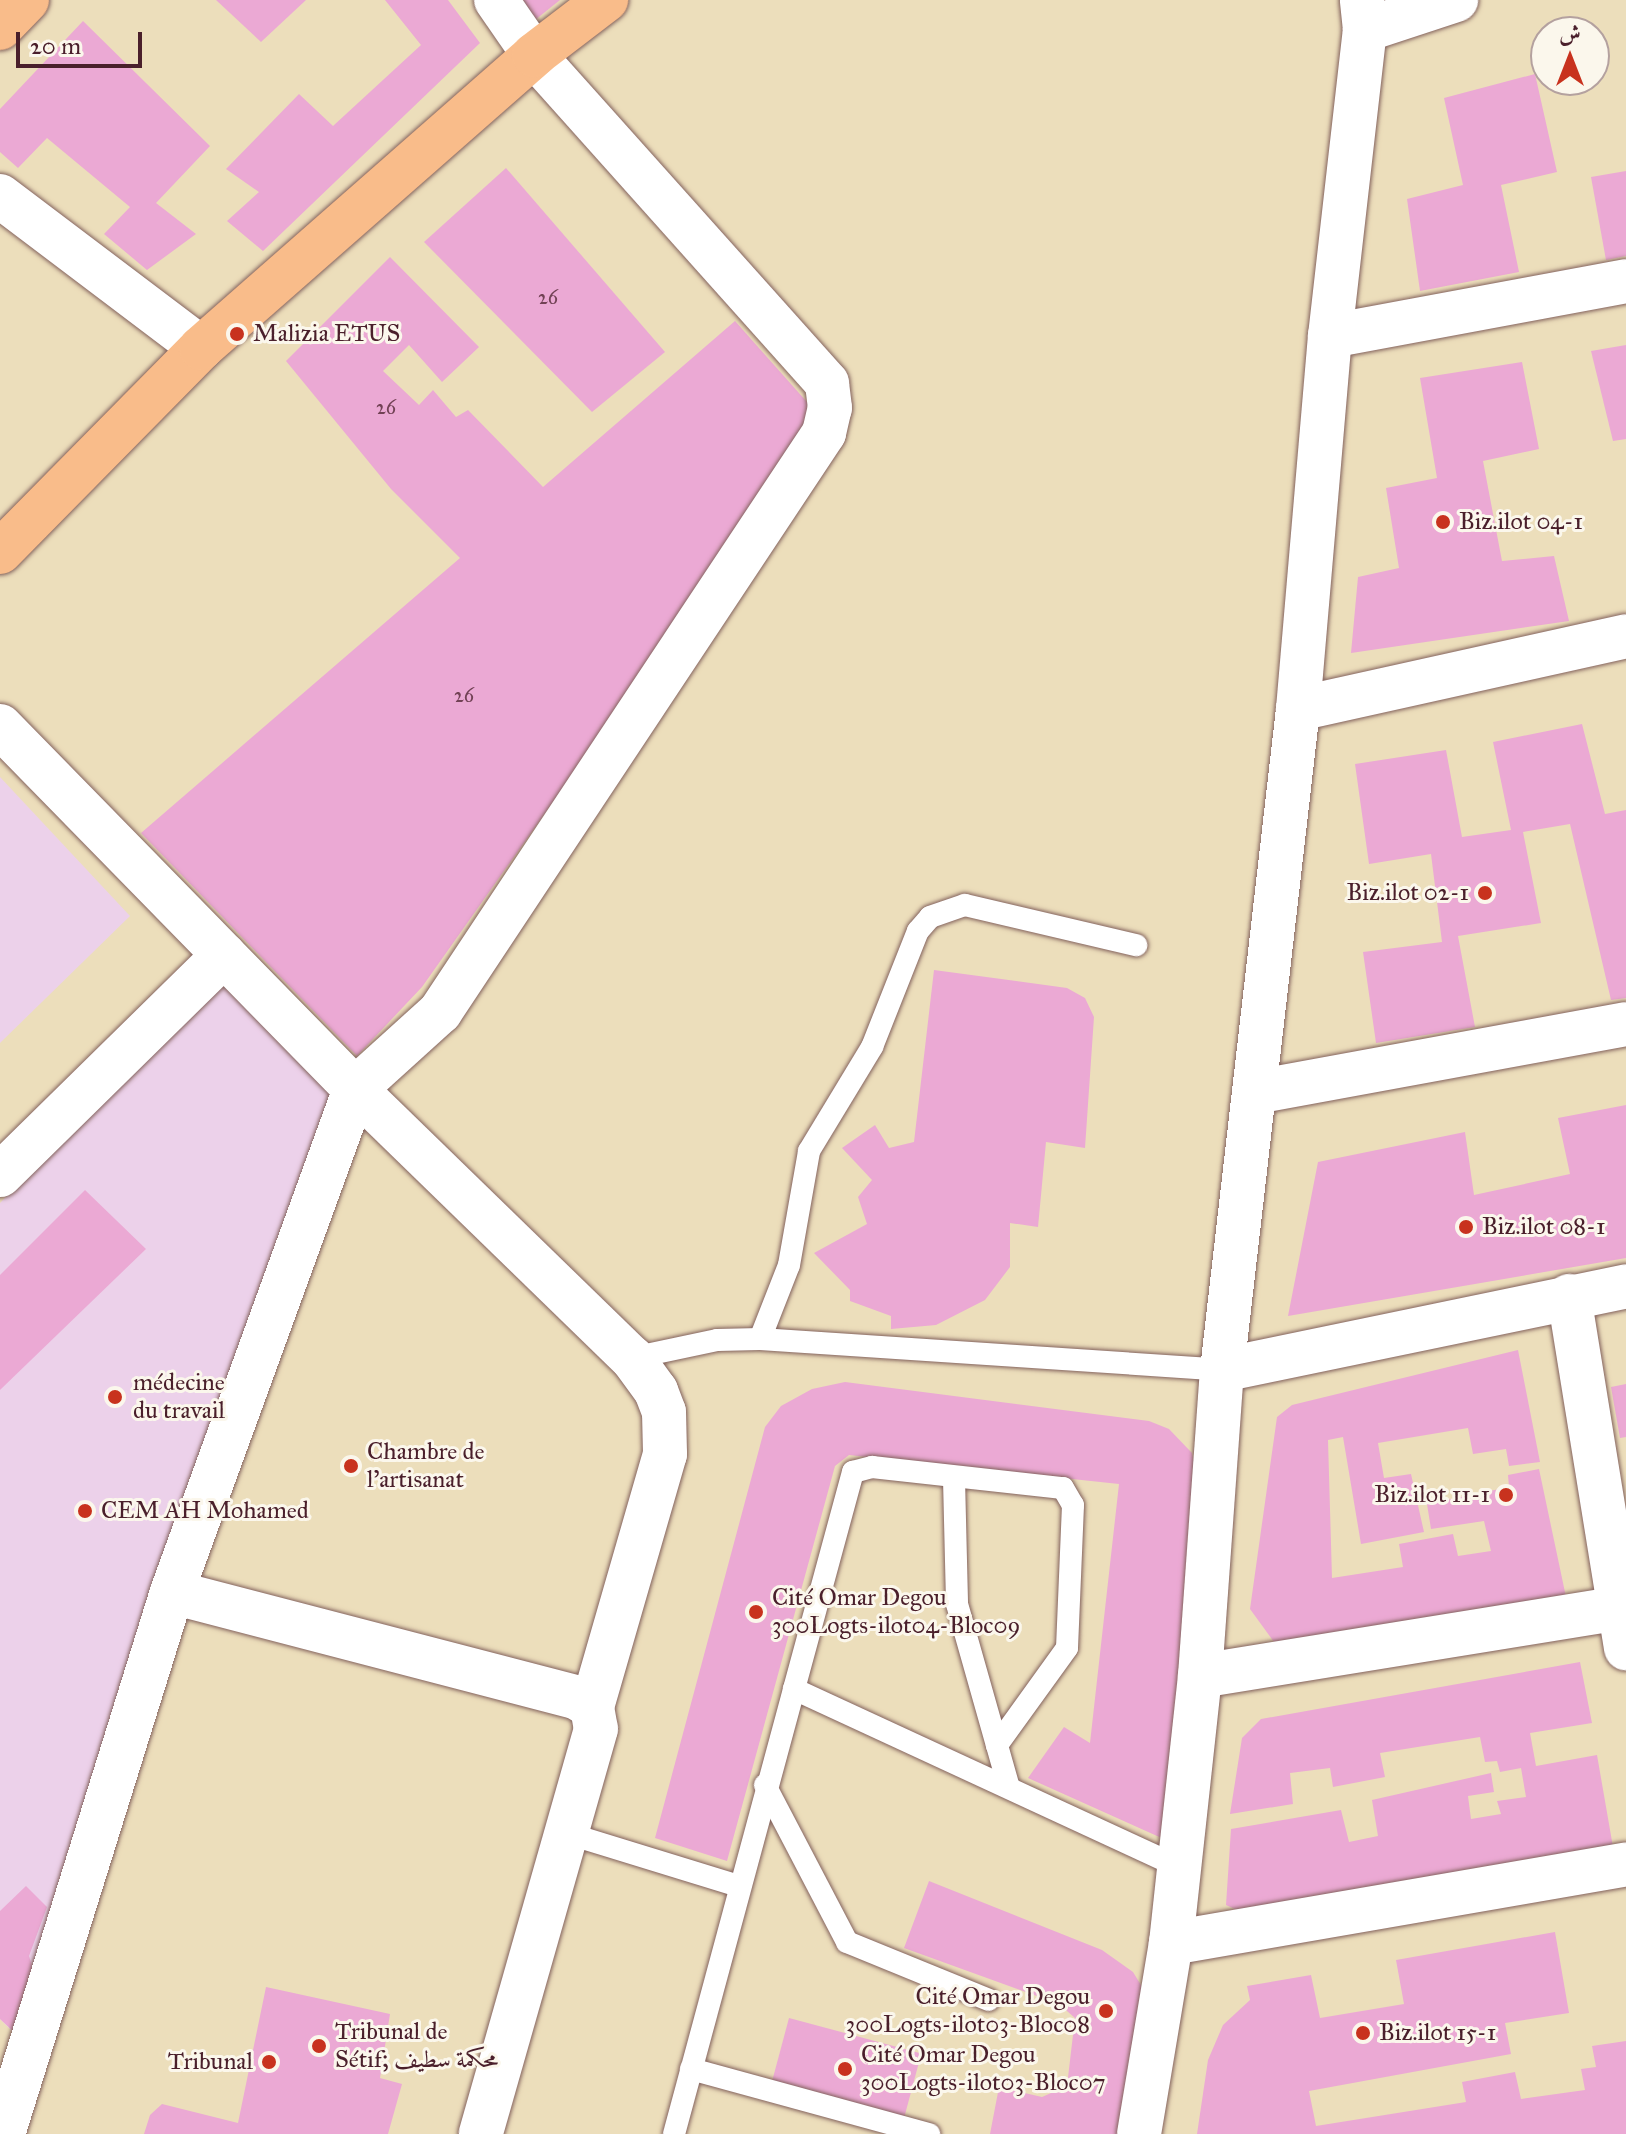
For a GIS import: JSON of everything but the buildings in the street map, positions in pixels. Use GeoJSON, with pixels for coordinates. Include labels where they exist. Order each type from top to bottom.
{"type":"FeatureCollection","features":[{"type":"Feature","properties":{"kind":"main road"},"geometry":{"type":"LineString","coordinates":[[0,28],[27,0]]}},
{"type":"Feature","properties":{"kind":"main road"},"geometry":{"type":"LineString","coordinates":[[0,552],[201,348],[534,55],[606,0]]}},
{"type":"Feature","properties":{"kind":"street"},"geometry":{"type":"LineString","coordinates":[[3,2134],[13,2049],[172,1592],[355,1089],[440,1012],[824,433],[830,408],[827,383],[534,55],[496,0]]}},
{"type":"Feature","properties":{"kind":"street"},"geometry":{"type":"LineString","coordinates":[[1139,2134],[1171,1943],[1200,1676],[1222,1370],[1298,709],[1330,336],[1364,15],[1456,0]]}},
{"type":"Feature","properties":{"kind":"street"},"geometry":{"type":"LineString","coordinates":[[0,196],[201,348]]}},
{"type":"Feature","properties":{"kind":"street"},"geometry":{"type":"LineString","coordinates":[[1330,336],[1626,281]]}},
{"type":"Feature","properties":{"kind":"street"},"geometry":{"type":"LineString","coordinates":[[1298,709],[1626,636]]}},
{"type":"Feature","properties":{"kind":"street"},"geometry":{"type":"LineString","coordinates":[[0,726],[355,1089],[632,1358],[664,1412],[665,1454],[592,1707],[596,1729],[563,1832],[481,2134]]}},
{"type":"Feature","properties":{"kind":"street"},"geometry":{"type":"LineString","coordinates":[[0,1175],[224,955]]}},
{"type":"Feature","properties":{"kind":"street"},"geometry":{"type":"LineString","coordinates":[[1256,1092],[1626,1024]]}},
{"type":"Feature","properties":{"kind":"street"},"geometry":{"type":"LineString","coordinates":[[1222,1370],[1626,1286]]}},
{"type":"Feature","properties":{"kind":"street"},"geometry":{"type":"LineString","coordinates":[[1200,1676],[1624,1621],[1611,1458],[1569,1296]]}},
{"type":"Feature","properties":{"kind":"street"},"geometry":{"type":"LineString","coordinates":[[172,1592],[576,1697],[592,1707]]}},
{"type":"Feature","properties":{"kind":"street"},"geometry":{"type":"LineString","coordinates":[[1171,1943],[1626,1864]]}},
{"type":"Feature","properties":{"kind":"lane"},"geometry":{"type":"LineString","coordinates":[[760,1339],[789,1265],[809,1151],[872,1047],[914,940],[930,917],[965,905],[1136,945]]}},
{"type":"Feature","properties":{"kind":"lane"},"geometry":{"type":"LineString","coordinates":[[632,1358],[717,1340],[760,1339],[1222,1370]]}},
{"type":"Feature","properties":{"kind":"lane"},"geometry":{"type":"LineString","coordinates":[[674,2134],[765,1785],[853,1472],[872,1467],[954,1479],[1063,1488],[1073,1505],[1067,1648],[997,1745]]}},
{"type":"Feature","properties":{"kind":"lane"},"geometry":{"type":"LineString","coordinates":[[954,1479],[957,1604],[1008,1784]]}},
{"type":"Feature","properties":{"kind":"lane"},"geometry":{"type":"LineString","coordinates":[[794,1689],[1008,1784],[1179,1867]]}},
{"type":"Feature","properties":{"kind":"lane"},"geometry":{"type":"LineString","coordinates":[[765,1785],[847,1942],[989,2000]]}},
{"type":"Feature","properties":{"kind":"lane"},"geometry":{"type":"LineString","coordinates":[[563,1832],[738,1886]]}},
{"type":"Feature","properties":{"kind":"lane"},"geometry":{"type":"LineString","coordinates":[[691,2069],[929,2134]]}},
{"type":"Feature","properties":{"kind":"shaded area"},"geometry":{"type":"Polygon","coordinates":[[[0,777],[130,916],[0,1043],[0,777]]]}},
{"type":"Feature","properties":{"kind":"shaded area","name":"CEM AH Mohamed"},"geometry":{"type":"Polygon","coordinates":[[[224,973],[342,1092],[20,2039],[0,2019],[0,1203],[224,973]]]}},
{"type":"Feature","properties":{"kind":"place","name":"Malizia ETUS"},"geometry":{"type":"Point","coordinates":[237,334]}},
{"type":"Feature","properties":{"kind":"place","name":"Biz.ilot 04-1"},"geometry":{"type":"Point","coordinates":[1443,522]}},
{"type":"Feature","properties":{"kind":"place","name":"Biz.ilot 02-1"},"geometry":{"type":"Point","coordinates":[1485,893]}},
{"type":"Feature","properties":{"kind":"place","name":"Biz.ilot 08-1"},"geometry":{"type":"Point","coordinates":[1466,1227]}},
{"type":"Feature","properties":{"kind":"place","name":"médecine du travail"},"geometry":{"type":"Point","coordinates":[115,1397]}},
{"type":"Feature","properties":{"kind":"place","name":"Chambre de l'artisanat"},"geometry":{"type":"Point","coordinates":[351,1466]}},
{"type":"Feature","properties":{"kind":"place","name":"Biz.ilot 11-1"},"geometry":{"type":"Point","coordinates":[1506,1495]}},
{"type":"Feature","properties":{"kind":"place","name":"CEM AH Mohamed"},"geometry":{"type":"Point","coordinates":[85,1511]}},
{"type":"Feature","properties":{"kind":"place","name":"Cité Omar Degou 300Logts-ilot04-Bloc09"},"geometry":{"type":"Point","coordinates":[756,1612]}},
{"type":"Feature","properties":{"kind":"place","name":"Cité Omar Degou 300Logts-ilot03-Bloc08"},"geometry":{"type":"Point","coordinates":[1106,2011]}},
{"type":"Feature","properties":{"kind":"place","name":"Biz.ilot 15-1"},"geometry":{"type":"Point","coordinates":[1363,2033]}},
{"type":"Feature","properties":{"kind":"place","name":"Tribunal de Sétif; محكمة سطيف"},"geometry":{"type":"Point","coordinates":[319,2046]}},
{"type":"Feature","properties":{"kind":"place","name":"Tribunal"},"geometry":{"type":"Point","coordinates":[269,2062]}},
{"type":"Feature","properties":{"kind":"place","name":"Cité Omar Degou 300Logts-ilot03-Bloc07"},"geometry":{"type":"Point","coordinates":[845,2069]}}]}
